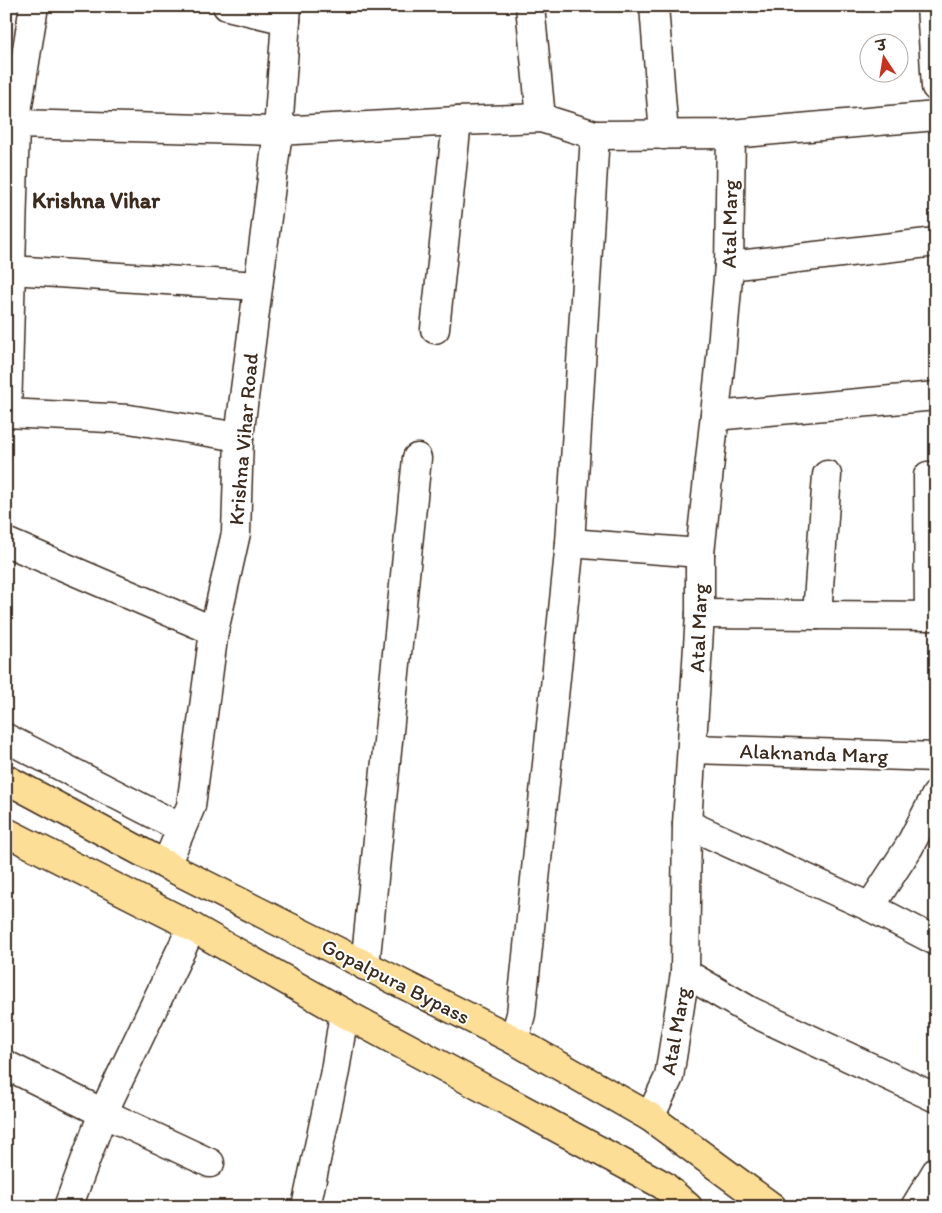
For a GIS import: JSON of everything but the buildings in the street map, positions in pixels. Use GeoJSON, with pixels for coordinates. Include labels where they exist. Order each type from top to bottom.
{"type":"FeatureCollection","features":[{"type":"Feature","properties":{"kind":"main road","name":"Gopalpura Bypass"},"geometry":{"type":"LineString","coordinates":[[6,779],[166,865],[514,1040],[650,1117],[772,1207]]}},
{"type":"Feature","properties":{"kind":"main road"},"geometry":{"type":"LineString","coordinates":[[6,832],[192,927],[344,1014],[663,1185],[688,1207]]}},
{"type":"Feature","properties":{"kind":"street"},"geometry":{"type":"LineString","coordinates":[[34,6],[15,124],[7,413],[129,419],[239,438]]}},
{"type":"Feature","properties":{"kind":"street"},"geometry":{"type":"LineString","coordinates":[[227,6],[286,13]]}},
{"type":"Feature","properties":{"kind":"street"},"geometry":{"type":"LineString","coordinates":[[530,6],[541,118]]}},
{"type":"Feature","properties":{"kind":"street"},"geometry":{"type":"LineString","coordinates":[[654,6],[664,135]]}},
{"type":"Feature","properties":{"kind":"street"},"geometry":{"type":"LineString","coordinates":[[931,6],[936,87]]}},
{"type":"Feature","properties":{"kind":"street","name":"Krishna Vihar Road"},"geometry":{"type":"LineString","coordinates":[[166,865],[191,806],[214,631],[236,533],[239,438],[278,131],[286,13]]}},
{"type":"Feature","properties":{"kind":"street"},"geometry":{"type":"LineString","coordinates":[[15,124],[278,131],[541,118],[595,135],[664,135],[731,134],[936,116]]}},
{"type":"Feature","properties":{"kind":"street"},"geometry":{"type":"LineString","coordinates":[[435,329],[457,121]]}},
{"type":"Feature","properties":{"kind":"street","name":"Atal Marg"},"geometry":{"type":"LineString","coordinates":[[650,1117],[669,1077],[685,974],[687,824],[700,614],[700,553],[729,266],[731,134]]}},
{"type":"Feature","properties":{"kind":"street"},"geometry":{"type":"LineString","coordinates":[[514,1040],[522,1004],[570,543],[595,135]]}},
{"type":"Feature","properties":{"kind":"street"},"geometry":{"type":"LineString","coordinates":[[729,266],[936,242]]}},
{"type":"Feature","properties":{"kind":"street"},"geometry":{"type":"LineString","coordinates":[[11,270],[258,286]]}},
{"type":"Feature","properties":{"kind":"street"},"geometry":{"type":"LineString","coordinates":[[715,416],[936,396]]}},
{"type":"Feature","properties":{"kind":"street"},"geometry":{"type":"LineString","coordinates":[[365,966],[417,458]]}},
{"type":"Feature","properties":{"kind":"street"},"geometry":{"type":"LineString","coordinates":[[817,615],[827,475]]}},
{"type":"Feature","properties":{"kind":"street"},"geometry":{"type":"LineString","coordinates":[[700,614],[932,616],[928,476]]}},
{"type":"Feature","properties":{"kind":"street"},"geometry":{"type":"LineString","coordinates":[[6,542],[214,631]]}},
{"type":"Feature","properties":{"kind":"street"},"geometry":{"type":"LineString","coordinates":[[570,543],[700,553]]}},
{"type":"Feature","properties":{"kind":"street"},"geometry":{"type":"LineString","coordinates":[[6,738],[181,828]]}},
{"type":"Feature","properties":{"kind":"street","name":"Alaknanda Marg"},"geometry":{"type":"LineString","coordinates":[[692,750],[936,757]]}},
{"type":"Feature","properties":{"kind":"street"},"geometry":{"type":"LineString","coordinates":[[870,907],[909,847],[936,795]]}},
{"type":"Feature","properties":{"kind":"street"},"geometry":{"type":"LineString","coordinates":[[687,824],[870,907],[936,941]]}},
{"type":"Feature","properties":{"kind":"street"},"geometry":{"type":"LineString","coordinates":[[68,1207],[103,1113],[192,927]]}},
{"type":"Feature","properties":{"kind":"street"},"geometry":{"type":"LineString","coordinates":[[685,974],[750,1011],[936,1098]]}},
{"type":"Feature","properties":{"kind":"street"},"geometry":{"type":"LineString","coordinates":[[306,1207],[335,1071],[344,1014]]}},
{"type":"Feature","properties":{"kind":"street"},"geometry":{"type":"LineString","coordinates":[[6,1065],[210,1163]]}},
{"type":"Feature","properties":{"kind":"street"},"geometry":{"type":"LineString","coordinates":[[916,1207],[936,1172]]}},
{"type":"Feature","properties":{"kind":"district","name":"Krishna Vihar"},"geometry":{"type":"Point","coordinates":[96,200]}}]}
